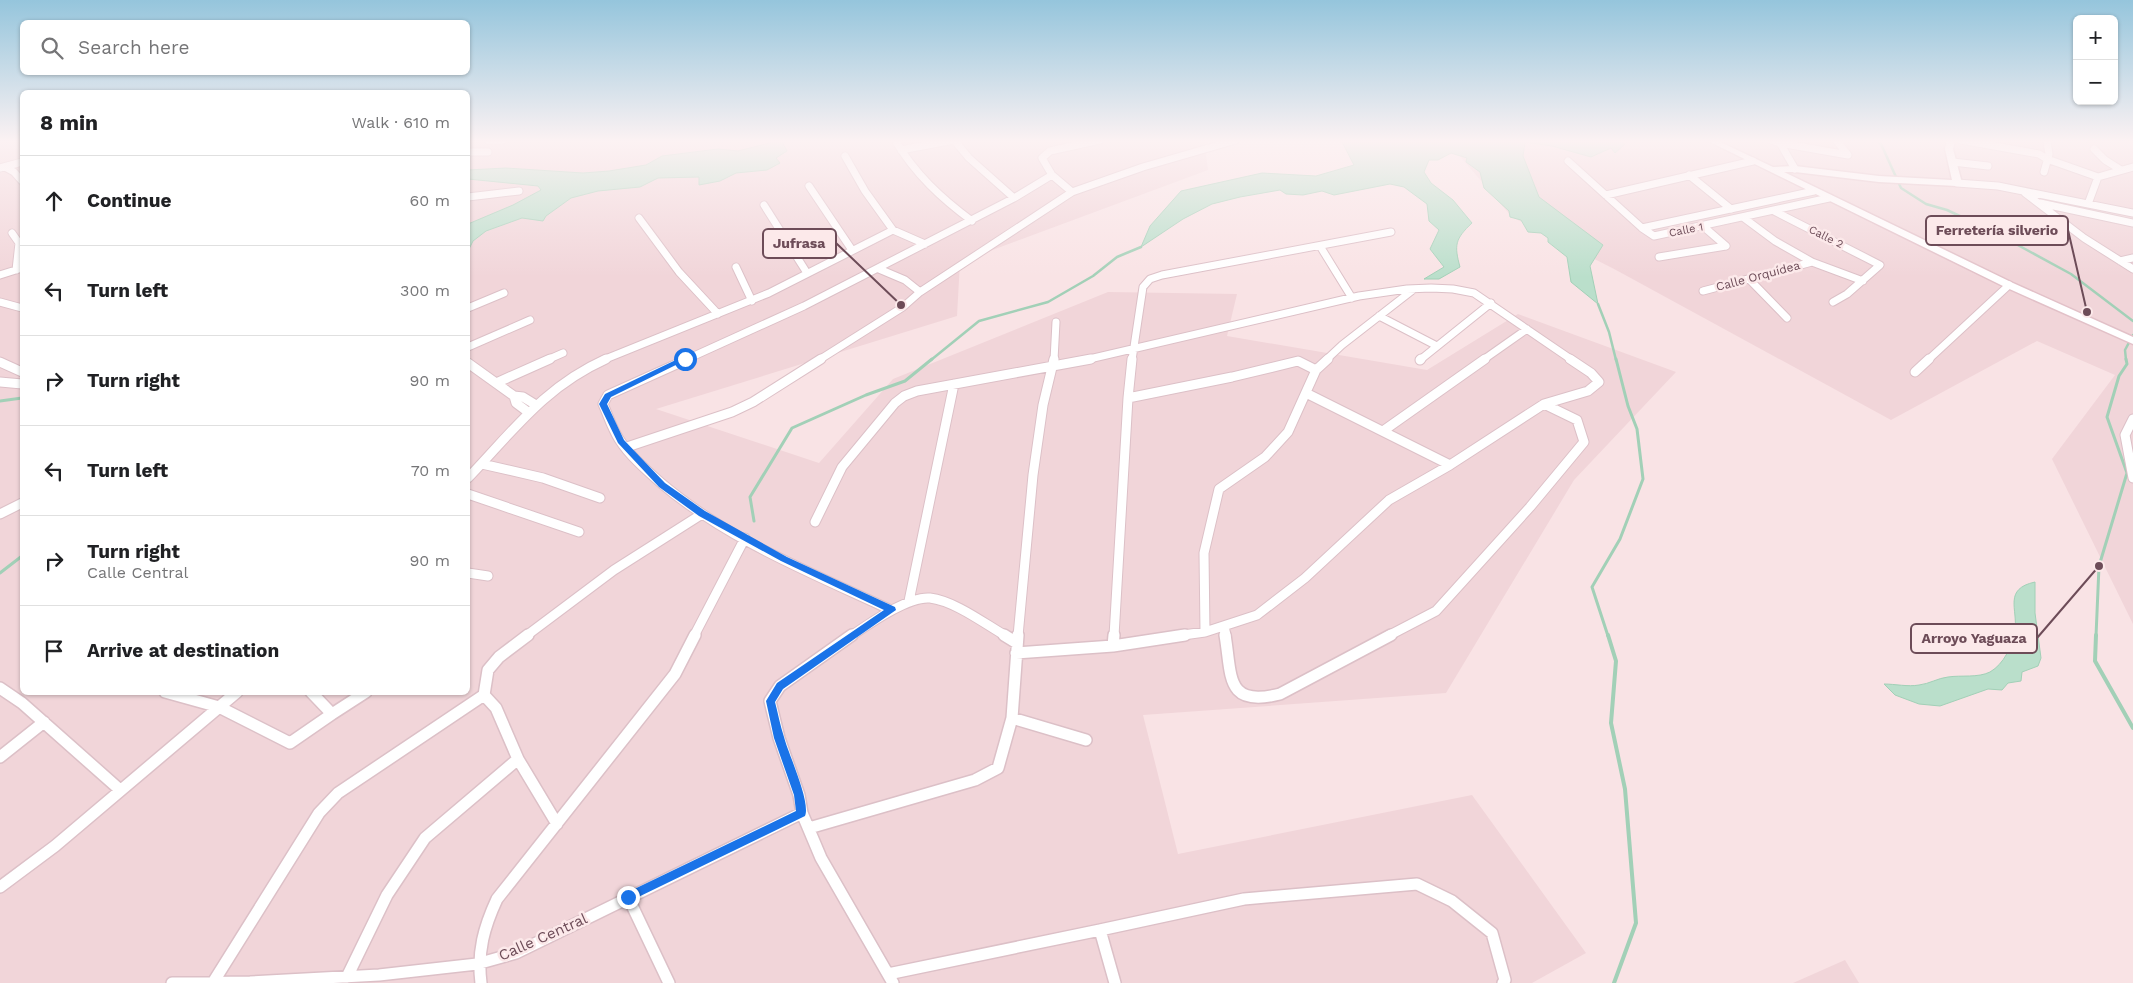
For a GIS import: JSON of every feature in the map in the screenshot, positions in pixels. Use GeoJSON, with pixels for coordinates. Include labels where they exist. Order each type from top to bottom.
{"type":"FeatureCollection","features":[{"type":"Feature","properties":{"kind":"street"},"geometry":{"type":"LineString","coordinates":[[809,186],[852,250]]}},
{"type":"Feature","properties":{"kind":"street"},"geometry":{"type":"LineString","coordinates":[[863,186],[893,230],[925,244]]}},
{"type":"Feature","properties":{"kind":"street"},"geometry":{"type":"LineString","coordinates":[[929,186],[941,198],[972,221]]}},
{"type":"Feature","properties":{"kind":"street"},"geometry":{"type":"LineString","coordinates":[[1000,186],[1014,198]]}},
{"type":"Feature","properties":{"kind":"street"},"geometry":{"type":"LineString","coordinates":[[892,610],[784,559],[702,514],[662,485],[620,441],[603,404],[608,395],[804,306],[972,221],[1034,186]]}},
{"type":"Feature","properties":{"kind":"street"},"geometry":{"type":"LineString","coordinates":[[1065,186],[1072,192]]}},
{"type":"Feature","properties":{"kind":"street"},"geometry":{"type":"LineString","coordinates":[[626,447],[732,412],[752,402],[903,307],[920,292],[1072,192],[1089,186]]}},
{"type":"Feature","properties":{"kind":"street","name":"Calle 1"},"geometry":{"type":"LineString","coordinates":[[1596,186],[1642,228],[1654,236],[1774,212],[1829,198]]}},
{"type":"Feature","properties":{"kind":"street"},"geometry":{"type":"LineString","coordinates":[[1606,195],[1644,186]]}},
{"type":"Feature","properties":{"kind":"street"},"geometry":{"type":"LineString","coordinates":[[1702,186],[1731,209]]}},
{"type":"Feature","properties":{"kind":"street"},"geometry":{"type":"LineString","coordinates":[[1804,186],[2133,341]]}},
{"type":"Feature","properties":{"kind":"street"},"geometry":{"type":"LineString","coordinates":[[1816,186],[2009,286],[2082,316],[2133,334]]}},
{"type":"Feature","properties":{"kind":"street"},"geometry":{"type":"LineString","coordinates":[[1994,186],[2133,212]]}},
{"type":"Feature","properties":{"kind":"street"},"geometry":{"type":"LineString","coordinates":[[2088,204],[2094,186]]}},
{"type":"Feature","properties":{"kind":"street"},"geometry":{"type":"LineString","coordinates":[[2022,190],[2084,238],[2133,269]]}},
{"type":"Feature","properties":{"kind":"street"},"geometry":{"type":"LineString","coordinates":[[470,197],[519,191]]}},
{"type":"Feature","properties":{"kind":"street"},"geometry":{"type":"LineString","coordinates":[[1642,228],[1814,191]]}},
{"type":"Feature","properties":{"kind":"street"},"geometry":{"type":"LineString","coordinates":[[2038,202],[2133,223]]}},
{"type":"Feature","properties":{"kind":"street"},"geometry":{"type":"LineString","coordinates":[[764,205],[807,274]]}},
{"type":"Feature","properties":{"kind":"street","name":"Calle 2"},"geometry":{"type":"LineString","coordinates":[[1774,212],[1878,263]]}},
{"type":"Feature","properties":{"kind":"street"},"geometry":{"type":"LineString","coordinates":[[638,218],[679,272],[718,314]]}},
{"type":"Feature","properties":{"kind":"street"},"geometry":{"type":"LineString","coordinates":[[1744,218],[1776,241],[1812,262],[1863,281]]}},
{"type":"Feature","properties":{"kind":"street"},"geometry":{"type":"LineString","coordinates":[[1659,258],[1726,246],[1704,226]]}},
{"type":"Feature","properties":{"kind":"street"},"geometry":{"type":"LineString","coordinates":[[470,476],[528,412],[555,389],[587,368],[642,343],[752,301],[893,230]]}},
{"type":"Feature","properties":{"kind":"street"},"geometry":{"type":"LineString","coordinates":[[1113,646],[1128,398],[1143,287],[1150,279],[1390,232]]}},
{"type":"Feature","properties":{"kind":"street"},"geometry":{"type":"LineString","coordinates":[[0,275],[19,269],[19,243],[12,233]]}},
{"type":"Feature","properties":{"kind":"street"},"geometry":{"type":"LineString","coordinates":[[1320,246],[1352,298]]}},
{"type":"Feature","properties":{"kind":"street"},"geometry":{"type":"LineString","coordinates":[[2120,261],[2133,258]]}},
{"type":"Feature","properties":{"kind":"street","name":"Calle Orquídea"},"geometry":{"type":"LineString","coordinates":[[1703,291],[1812,262]]}},
{"type":"Feature","properties":{"kind":"street"},"geometry":{"type":"LineString","coordinates":[[1833,302],[1847,294],[1880,267],[1878,263]]}},
{"type":"Feature","properties":{"kind":"street"},"geometry":{"type":"LineString","coordinates":[[736,267],[752,301]]}},
{"type":"Feature","properties":{"kind":"street"},"geometry":{"type":"LineString","coordinates":[[879,269],[905,280],[920,292]]}},
{"type":"Feature","properties":{"kind":"street"},"geometry":{"type":"LineString","coordinates":[[1749,279],[1787,318]]}},
{"type":"Feature","properties":{"kind":"street"},"geometry":{"type":"LineString","coordinates":[[1915,372],[2009,286]]}},
{"type":"Feature","properties":{"kind":"street"},"geometry":{"type":"LineString","coordinates":[[1205,632],[1204,553],[1219,489],[1264,457],[1288,432],[1316,370],[1342,345],[1415,288]]}},
{"type":"Feature","properties":{"kind":"street"},"geometry":{"type":"LineString","coordinates":[[815,522],[842,467],[895,404],[904,396],[917,391],[1133,350],[1352,298],[1415,288],[1465,290],[1491,303],[1591,373],[1599,382],[1588,391],[1544,404],[1450,464],[1389,500],[1306,578],[1257,615],[1205,632],[1113,646],[1016,648],[962,611],[929,598],[917,598],[892,610],[780,686],[770,701],[779,738],[799,795],[802,813],[826,866],[890,979],[1100,930],[1244,899],[1417,884],[1452,901],[1492,933],[1505,980],[1503,983]]}},
{"type":"Feature","properties":{"kind":"street"},"geometry":{"type":"LineString","coordinates":[[470,307],[504,293]]}},
{"type":"Feature","properties":{"kind":"street"},"geometry":{"type":"LineString","coordinates":[[0,302],[20,307]]}},
{"type":"Feature","properties":{"kind":"street"},"geometry":{"type":"LineString","coordinates":[[1420,360],[1491,303]]}},
{"type":"Feature","properties":{"kind":"street"},"geometry":{"type":"LineString","coordinates":[[1379,316],[1437,346]]}},
{"type":"Feature","properties":{"kind":"street"},"geometry":{"type":"LineString","coordinates":[[470,346],[530,320]]}},
{"type":"Feature","properties":{"kind":"street"},"geometry":{"type":"LineString","coordinates":[[809,828],[974,780],[998,768],[1012,718],[1016,648],[1033,475],[1043,405],[1054,366],[1056,322]]}},
{"type":"Feature","properties":{"kind":"street"},"geometry":{"type":"LineString","coordinates":[[1383,432],[1527,329]]}},
{"type":"Feature","properties":{"kind":"street"},"geometry":{"type":"LineString","coordinates":[[496,382],[564,353]]}},
{"type":"Feature","properties":{"kind":"street"},"geometry":{"type":"LineString","coordinates":[[1128,398],[1232,378],[1298,361],[1316,370]]}},
{"type":"Feature","properties":{"kind":"street"},"geometry":{"type":"LineString","coordinates":[[0,362],[20,371]]}},
{"type":"Feature","properties":{"kind":"street"},"geometry":{"type":"LineString","coordinates":[[470,364],[514,396],[523,397],[536,405]]}},
{"type":"Feature","properties":{"kind":"street"},"geometry":{"type":"LineString","coordinates":[[0,382],[20,384]]}},
{"type":"Feature","properties":{"kind":"street"},"geometry":{"type":"LineString","coordinates":[[909,601],[954,384]]}},
{"type":"Feature","properties":{"kind":"street"},"geometry":{"type":"LineString","coordinates":[[1306,393],[1450,464]]}},
{"type":"Feature","properties":{"kind":"street"},"geometry":{"type":"LineString","coordinates":[[514,396],[516,403],[528,412]]}},
{"type":"Feature","properties":{"kind":"street"},"geometry":{"type":"LineString","coordinates":[[1224,626],[1234,686],[1237,693],[1244,696],[1269,697],[1280,694],[1436,610],[1530,507],[1584,442],[1577,420],[1544,404]]}},
{"type":"Feature","properties":{"kind":"street"},"geometry":{"type":"LineString","coordinates":[[2133,419],[2125,435],[2133,478]]}},
{"type":"Feature","properties":{"kind":"street"},"geometry":{"type":"LineString","coordinates":[[482,464],[536,476],[600,498]]}},
{"type":"Feature","properties":{"kind":"street"},"geometry":{"type":"LineString","coordinates":[[470,495],[580,532]]}},
{"type":"Feature","properties":{"kind":"street"},"geometry":{"type":"LineString","coordinates":[[0,514],[20,504]]}},
{"type":"Feature","properties":{"kind":"street"},"geometry":{"type":"LineString","coordinates":[[214,981],[319,813],[338,793],[484,694],[488,670],[499,658],[614,570],[702,514]]}},
{"type":"Feature","properties":{"kind":"street"},"geometry":{"type":"LineString","coordinates":[[481,983],[477,964],[483,926],[497,899],[675,674],[745,538]]}},
{"type":"Feature","properties":{"kind":"street"},"geometry":{"type":"LineString","coordinates":[[470,573],[488,576]]}},
{"type":"Feature","properties":{"kind":"street"},"geometry":{"type":"LineString","coordinates":[[0,688],[44,722],[119,789]]}},
{"type":"Feature","properties":{"kind":"street"},"geometry":{"type":"LineString","coordinates":[[484,694],[496,708],[518,759],[557,824]]}},
{"type":"Feature","properties":{"kind":"street"},"geometry":{"type":"LineString","coordinates":[[176,695],[219,707],[287,743],[294,742],[361,695]]}},
{"type":"Feature","properties":{"kind":"street"},"geometry":{"type":"LineString","coordinates":[[0,887],[55,846],[119,789],[233,695]]}},
{"type":"Feature","properties":{"kind":"street"},"geometry":{"type":"LineString","coordinates":[[314,695],[332,714]]}},
{"type":"Feature","properties":{"kind":"street"},"geometry":{"type":"LineString","coordinates":[[1012,718],[1086,740]]}},
{"type":"Feature","properties":{"kind":"street"},"geometry":{"type":"LineString","coordinates":[[0,757],[44,722]]}},
{"type":"Feature","properties":{"kind":"street"},"geometry":{"type":"LineString","coordinates":[[347,977],[387,895],[425,838],[518,759]]}},
{"type":"Feature","properties":{"kind":"street","name":"Calle Central"},"geometry":{"type":"LineString","coordinates":[[172,983],[249,982],[347,977],[378,979],[477,964],[516,953],[802,813]]}},
{"type":"Feature","properties":{"kind":"street"},"geometry":{"type":"LineString","coordinates":[[628,897],[669,983]]}},
{"type":"Feature","properties":{"kind":"street"},"geometry":{"type":"LineString","coordinates":[[1100,930],[1115,983]]}},
{"type":"Feature","properties":{"kind":"shaded area"},"geometry":{"type":"Polygon","coordinates":[[[0,186],[20,186],[20,695],[470,695],[470,186],[1165,186],[960,262],[957,316],[656,409],[819,463],[893,379],[1108,292],[1237,294],[1227,336],[1427,370],[1518,314],[1676,372],[1574,480],[1446,693],[1143,715],[1178,854],[1472,795],[1586,953],[1532,983],[0,983],[0,186]]]}},
{"type":"Feature","properties":{"kind":"shaded area"},"geometry":{"type":"Polygon","coordinates":[[[538,186],[642,186],[598,191],[571,198],[546,216],[543,221],[522,218],[486,231],[473,241],[470,247],[470,223],[513,205],[541,190],[538,186]]]}},
{"type":"Feature","properties":{"kind":"shaded area"},"geometry":{"type":"Polygon","coordinates":[[[1204,186],[1380,186],[1334,195],[1322,191],[1303,195],[1286,194],[1280,190],[1212,204],[1183,219],[1141,247],[1150,226],[1181,191],[1204,186]]]}},
{"type":"Feature","properties":{"kind":"shaded area"},"geometry":{"type":"Polygon","coordinates":[[[1399,186],[1435,186],[1453,200],[1472,223],[1457,243],[1460,267],[1439,279],[1424,279],[1444,267],[1430,249],[1439,230],[1429,221],[1427,204],[1404,187],[1399,186]]]}},
{"type":"Feature","properties":{"kind":"shaded area"},"geometry":{"type":"Polygon","coordinates":[[[1483,186],[1535,186],[1539,197],[1603,245],[1590,266],[1598,304],[1571,282],[1567,257],[1548,242],[1548,238],[1541,233],[1528,232],[1521,220],[1510,217],[1509,211],[1483,186]]]}},
{"type":"Feature","properties":{"kind":"shaded area"},"geometry":{"type":"Polygon","coordinates":[[[1485,186],[2133,186],[2133,624],[2052,459],[2115,375],[2037,341],[1891,420],[1616,270],[1512,217],[1485,186]]]}},
{"type":"Feature","properties":{"kind":"shaded area"},"geometry":{"type":"Polygon","coordinates":[[[2035,582],[2035,613],[2041,658],[2038,666],[2022,672],[2021,681],[2008,683],[2002,690],[1988,689],[1940,706],[1919,704],[1895,695],[1884,684],[1915,686],[1953,676],[1985,674],[1995,669],[2007,654],[2012,643],[2015,631],[2015,595],[2025,585],[2035,582]]]}},
{"type":"Feature","properties":{"kind":"shaded area"},"geometry":{"type":"Polygon","coordinates":[[[1845,960],[1859,983],[1793,983],[1845,960]]]}},
{"type":"Feature","properties":{"kind":"waterway"},"geometry":{"type":"LineString","coordinates":[[1900,186],[1926,204],[1947,210],[1994,232],[2071,274],[2133,321]]}},
{"type":"Feature","properties":{"kind":"waterway"},"geometry":{"type":"LineString","coordinates":[[931,360],[979,321],[1048,302],[1093,276],[1117,257],[1141,247]]}},
{"type":"Feature","properties":{"kind":"waterway"},"geometry":{"type":"LineString","coordinates":[[1598,304],[1609,332],[1616,360]]}},
{"type":"Feature","properties":{"kind":"waterway"},"geometry":{"type":"LineString","coordinates":[[2126,360],[2125,350],[2133,335]]}},
{"type":"Feature","properties":{"kind":"waterway"},"geometry":{"type":"LineString","coordinates":[[754,521],[750,497],[792,428],[866,395],[905,381],[932,359]]}},
{"type":"Feature","properties":{"kind":"waterway"},"geometry":{"type":"LineString","coordinates":[[1608,636],[1592,587],[1620,539],[1643,479],[1637,429],[1628,406],[1616,359]]}},
{"type":"Feature","properties":{"kind":"waterway"},"geometry":{"type":"LineString","coordinates":[[2096,636],[2099,566],[2127,473],[2107,417],[2119,376],[2127,364],[2126,359]]}},
{"type":"Feature","properties":{"kind":"waterway"},"geometry":{"type":"LineString","coordinates":[[0,401],[20,398]]}},
{"type":"Feature","properties":{"kind":"waterway"},"geometry":{"type":"LineString","coordinates":[[0,573],[20,558]]}},
{"type":"Feature","properties":{"kind":"waterway"},"geometry":{"type":"LineString","coordinates":[[1608,635],[1616,661],[1611,723],[1625,789],[1636,923],[1614,983]]}},
{"type":"Feature","properties":{"kind":"waterway"},"geometry":{"type":"LineString","coordinates":[[2096,635],[2095,661],[2133,728]]}},
{"type":"Feature","properties":{"kind":"place","name":"Jufrasa"},"geometry":{"type":"Point","coordinates":[901,305]}},
{"type":"Feature","properties":{"kind":"place","name":"Ferretería silverio"},"geometry":{"type":"Point","coordinates":[2087,312]}},
{"type":"Feature","properties":{"kind":"place","name":"Arroyo Yaguaza"},"geometry":{"type":"Point","coordinates":[2099,566]}},
{"type":"Feature","properties":{"kind":"route"},"geometry":{"type":"LineString","coordinates":[[628,897],[802,813],[799,795],[779,738],[770,701],[774,692],[780,686],[892,610],[784,559],[702,514],[662,485],[620,441],[603,404],[608,395],[685,359]]}}]}
